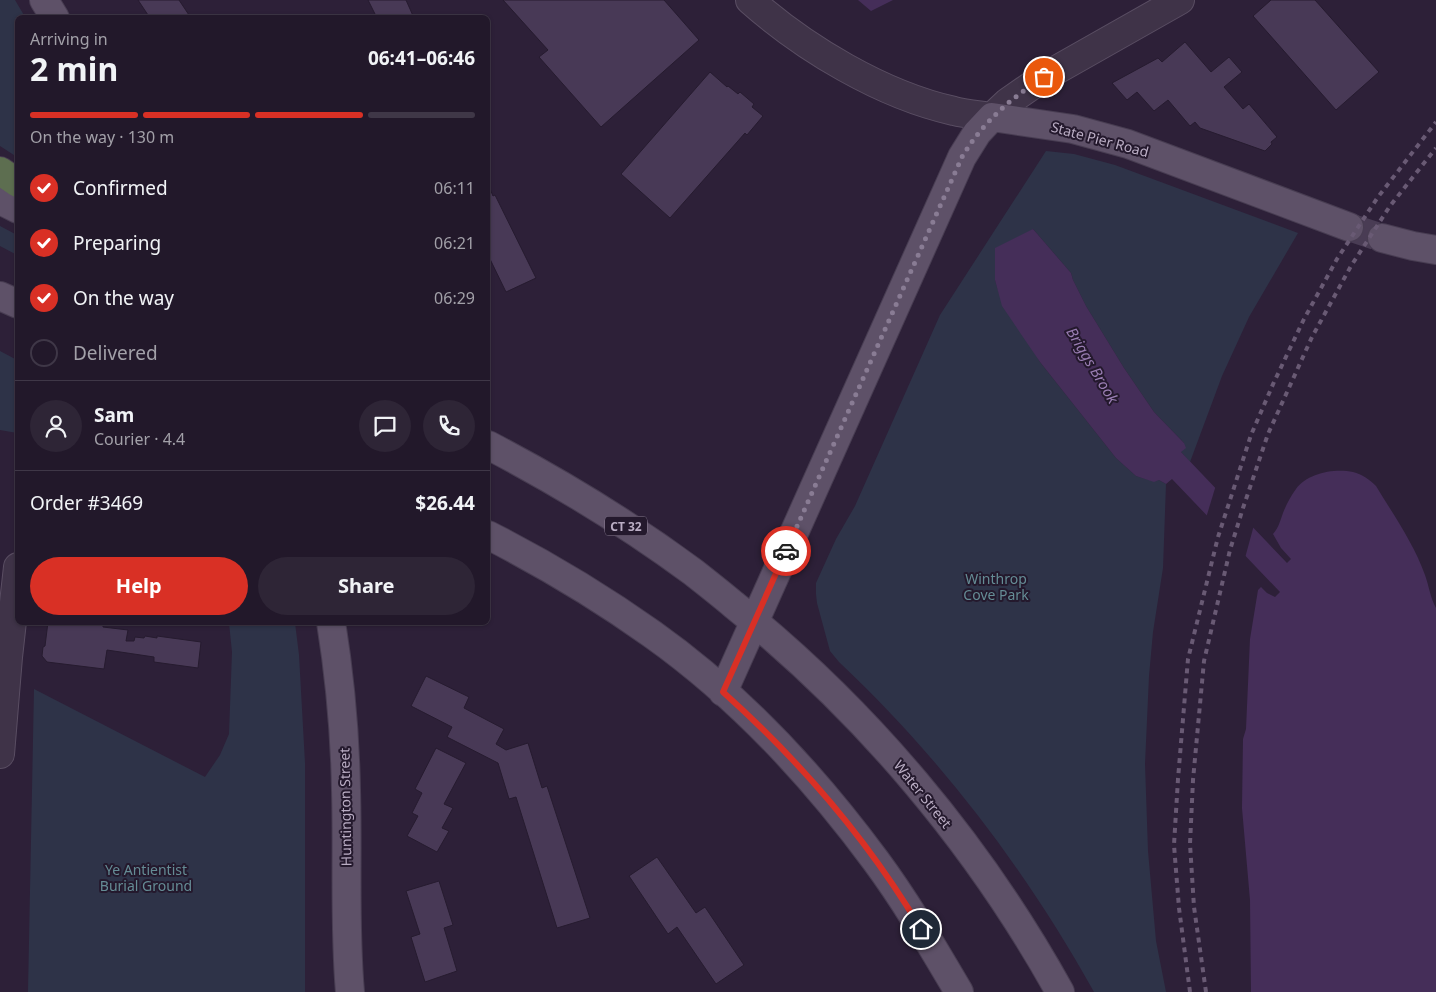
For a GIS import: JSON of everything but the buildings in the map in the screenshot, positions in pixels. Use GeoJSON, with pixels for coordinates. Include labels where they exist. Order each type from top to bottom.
{"type":"FeatureCollection","features":[{"type":"Feature","properties":{"kind":"highway"},"geometry":{"type":"LineString","coordinates":[[0,171],[15,181]]}},
{"type":"Feature","properties":{"kind":"main road"},"geometry":{"type":"LineString","coordinates":[[44,0],[54,15]]}},
{"type":"Feature","properties":{"kind":"main road"},"geometry":{"type":"LineString","coordinates":[[723,692],[962,157],[977,133],[992,117]]}},
{"type":"Feature","properties":{"kind":"main road","name":"State Pier Road"},"geometry":{"type":"LineString","coordinates":[[992,117],[1054,125],[1128,144],[1349,227]]}},
{"type":"Feature","properties":{"kind":"main road"},"geometry":{"type":"LineString","coordinates":[[0,200],[15,207]]}},
{"type":"Feature","properties":{"kind":"main road"},"geometry":{"type":"LineString","coordinates":[[1382,238],[1436,250]]}},
{"type":"Feature","properties":{"kind":"main road"},"geometry":{"type":"LineString","coordinates":[[0,296],[15,303]]}},
{"type":"Feature","properties":{"kind":"main road","name":"CT 32"},"geometry":{"type":"LineString","coordinates":[[490,446],[564,487],[636,532],[694,573],[754,622]]}},
{"type":"Feature","properties":{"kind":"main road"},"geometry":{"type":"LineString","coordinates":[[490,536],[602,599],[654,635],[703,674],[751,717],[796,763],[838,811],[877,862],[913,915],[959,992]]}},
{"type":"Feature","properties":{"kind":"main road","name":"Water Street"},"geometry":{"type":"LineString","coordinates":[[754,622],[798,660],[848,708],[939,811],[980,866],[1013,915],[1060,992]]}},
{"type":"Feature","properties":{"kind":"main road","name":"Huntington Street"},"geometry":{"type":"LineString","coordinates":[[332,625],[344,734],[346,926],[350,992]]}},
{"type":"Feature","properties":{"kind":"street","name":"State Pier Road"},"geometry":{"type":"LineString","coordinates":[[750,0],[787,30],[836,62],[864,77],[911,98],[954,111],[992,117]]}},
{"type":"Feature","properties":{"kind":"street"},"geometry":{"type":"LineString","coordinates":[[992,117],[1008,102],[1038,81],[1180,0]]}},
{"type":"Feature","properties":{"kind":"street"},"geometry":{"type":"LineString","coordinates":[[0,754],[15,593]]}},
{"type":"Feature","properties":{"kind":"green space"},"geometry":{"type":"Polygon","coordinates":[[[0,0],[15,0],[24,15],[15,15],[15,156],[0,146],[0,0]]]}},
{"type":"Feature","properties":{"kind":"green space","name":"Winthrop Cove Park"},"geometry":{"type":"Polygon","coordinates":[[[1046,151],[1074,154],[1115,165],[1298,233],[1249,317],[1222,376],[1190,462],[1181,452],[1184,443],[1154,412],[1124,368],[1086,306],[1071,273],[1033,229],[996,270],[995,280],[999,293],[1040,362],[1116,458],[1136,476],[1153,481],[1159,480],[1166,484],[1163,568],[1153,632],[1145,764],[1148,851],[1156,941],[1166,992],[1094,992],[1040,902],[979,817],[947,776],[912,737],[830,651],[817,603],[816,583],[836,539],[855,506],[940,315],[1046,151]]]}},
{"type":"Feature","properties":{"kind":"green space"},"geometry":{"type":"Polygon","coordinates":[[[0,226],[15,234],[15,254],[0,246],[0,226]]]}},
{"type":"Feature","properties":{"kind":"green space"},"geometry":{"type":"Polygon","coordinates":[[[0,351],[15,359],[15,433],[0,430],[0,351]]]}},
{"type":"Feature","properties":{"kind":"green space","name":"Ye Antientist Burial Ground"},"geometry":{"type":"Polygon","coordinates":[[[229,625],[295,625],[299,655],[305,763],[305,992],[28,992],[34,689],[205,777],[220,755],[229,734],[232,652],[229,625]]]}},
{"type":"Feature","properties":{"kind":"water"},"geometry":{"type":"Polygon","coordinates":[[[858,0],[893,0],[871,11],[858,0]]]}},
{"type":"Feature","properties":{"kind":"water","name":"Briggs Brook"},"geometry":{"type":"Polygon","coordinates":[[[1033,229],[1071,273],[1086,306],[1154,412],[1184,443],[1186,448],[1181,452],[1287,563],[1291,559],[1281,548],[1273,534],[1294,492],[1301,484],[1307,479],[1330,471],[1356,473],[1374,484],[1409,541],[1420,563],[1436,608],[1436,992],[1251,992],[1250,900],[1242,808],[1243,739],[1246,729],[1250,639],[1258,590],[1261,587],[1275,597],[1280,592],[1172,479],[1166,484],[1159,480],[1154,482],[1136,476],[1116,458],[1040,362],[1002,306],[995,280],[995,248],[1033,229]]]}},
{"type":"Feature","properties":{"kind":"pier"},"geometry":{"type":"Polygon","coordinates":[[[1216,485],[1254,525],[1245,558],[1206,518],[1216,485]]]}},
{"type":"Feature","properties":{"kind":"tunnel"},"geometry":{"type":"LineString","coordinates":[[1349,227],[1382,238]]}},
{"type":"Feature","properties":{"kind":"railway"},"geometry":{"type":"LineString","coordinates":[[1190,992],[1179,908],[1174,845],[1178,779],[1188,659],[1218,537],[1251,435],[1304,319],[1337,259],[1378,197],[1436,122]]}},
{"type":"Feature","properties":{"kind":"railway"},"geometry":{"type":"LineString","coordinates":[[1206,992],[1194,907],[1190,844],[1193,780],[1204,661],[1230,550],[1268,434],[1312,337],[1351,266],[1390,206],[1436,148]]}},
{"type":"Feature","properties":{"kind":"way so far"},"geometry":{"type":"LineString","coordinates":[[786,551],[962,157],[977,133],[988,121],[1008,102],[1044,77]]}},
{"type":"Feature","properties":{"kind":"route"},"geometry":{"type":"LineString","coordinates":[[786,551],[723,692],[751,717],[796,763],[838,811],[877,862],[921,929]]}}]}
